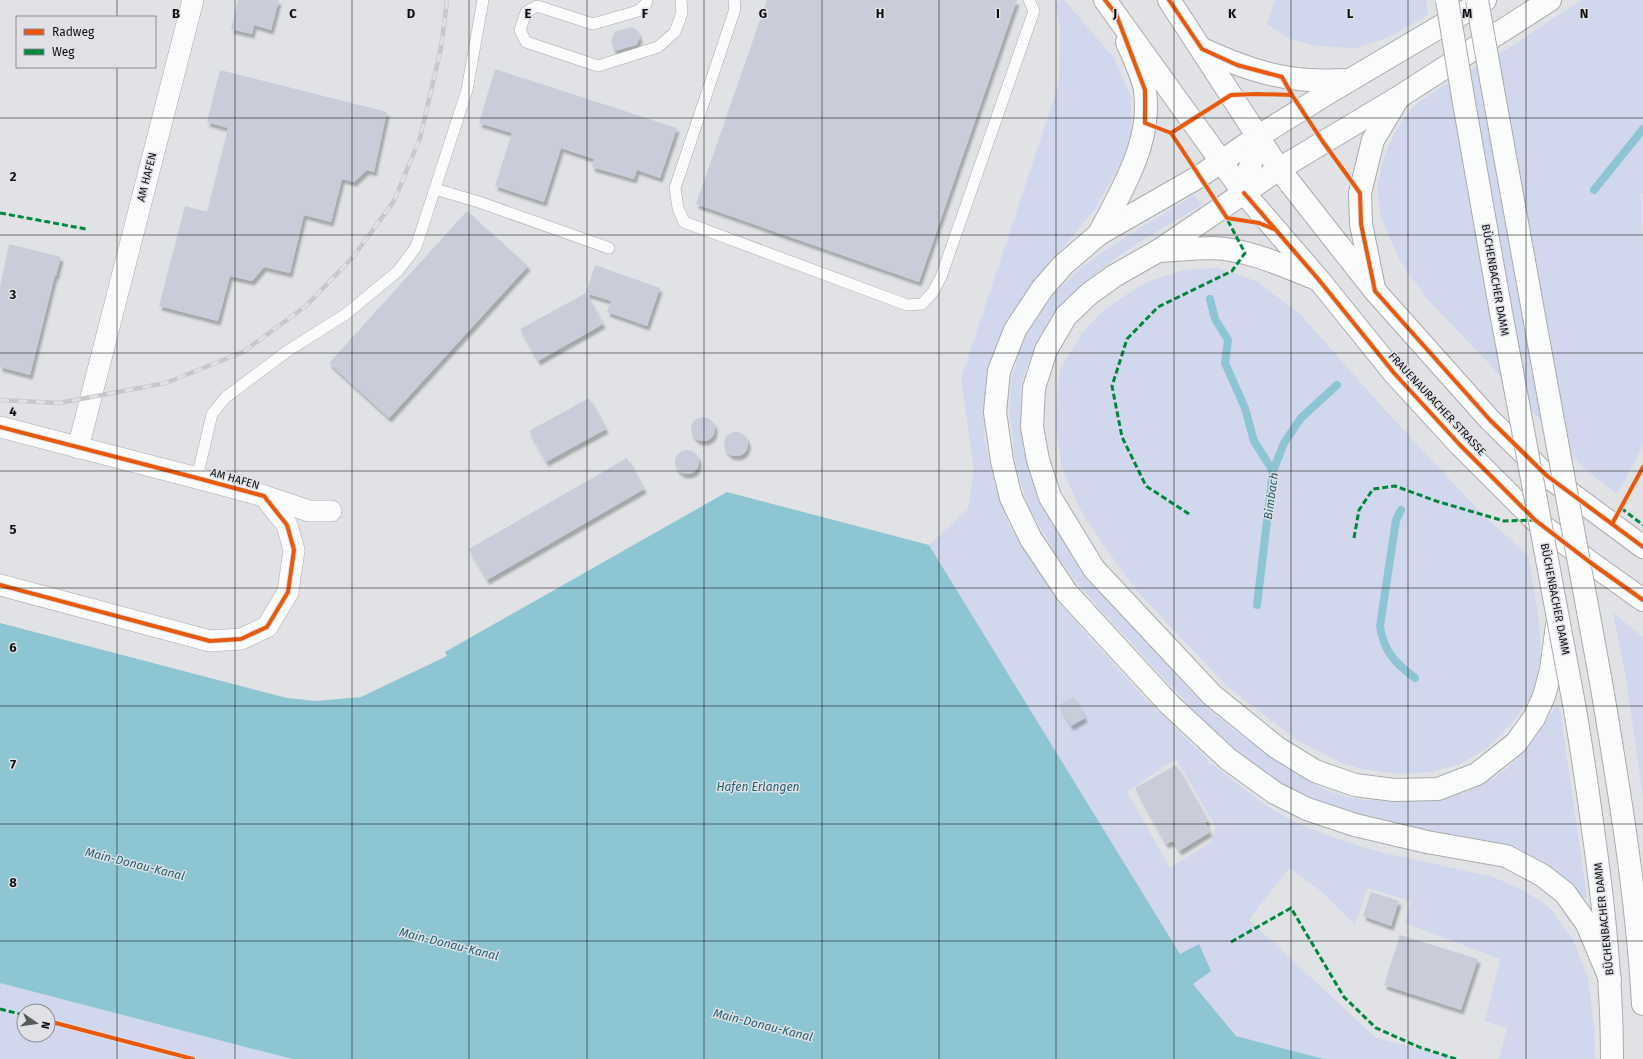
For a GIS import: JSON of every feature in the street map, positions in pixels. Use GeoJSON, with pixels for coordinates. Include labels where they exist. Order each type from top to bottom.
{"type":"FeatureCollection","features":[{"type":"Feature","properties":{"kind":"main road"},"geometry":{"type":"LineString","coordinates":[[1168,0],[1202,49],[1257,137],[1279,169],[1375,291],[1490,420],[1540,469],[1643,547]]}},
{"type":"Feature","properties":{"kind":"main road","name":"BÜCHENBACHER DAMM"},"geometry":{"type":"LineString","coordinates":[[1447,0],[1500,307],[1583,751],[1603,902],[1610,979],[1612,1059]]}},
{"type":"Feature","properties":{"kind":"main road"},"geometry":{"type":"LineString","coordinates":[[1477,0],[1601,682],[1624,822],[1640,946],[1643,1004]]}},
{"type":"Feature","properties":{"kind":"main road"},"geometry":{"type":"LineString","coordinates":[[1486,0],[1353,80],[1328,93],[1257,137],[1223,162],[1099,234],[1063,265],[1042,288],[1015,330],[999,371],[995,412],[1002,461],[1011,498],[1031,539],[1067,593],[1169,704],[1228,759],[1275,794],[1307,808],[1355,825],[1427,842],[1506,856],[1542,875],[1565,893],[1587,924],[1610,979]]}},
{"type":"Feature","properties":{"kind":"main road"},"geometry":{"type":"LineString","coordinates":[[1550,0],[1399,97],[1279,169],[1158,251],[1114,276],[1089,294],[1066,316],[1046,350],[1034,388],[1032,427],[1038,460],[1050,497],[1094,569],[1212,695],[1276,747],[1315,771],[1355,785],[1394,790],[1438,790],[1477,774],[1516,743],[1534,718],[1544,696],[1551,670],[1558,615]]}},
{"type":"Feature","properties":{"kind":"main road"},"geometry":{"type":"LineString","coordinates":[[1099,234],[1131,171],[1140,148],[1145,123],[1145,90],[1110,7]]}},
{"type":"Feature","properties":{"kind":"main road","name":"FRAUENAURACHER STRASSE"},"geometry":{"type":"LineString","coordinates":[[1110,7],[1244,193],[1319,280],[1394,373],[1460,445],[1535,520],[1591,563],[1643,600]]}},
{"type":"Feature","properties":{"kind":"main road"},"geometry":{"type":"LineString","coordinates":[[1202,49],[1237,65],[1282,77],[1310,80],[1353,80]]}},
{"type":"Feature","properties":{"kind":"main road"},"geometry":{"type":"LineString","coordinates":[[1375,291],[1361,224],[1360,192],[1373,140],[1399,97]]}},
{"type":"Feature","properties":{"kind":"main road"},"geometry":{"type":"LineString","coordinates":[[1244,193],[1257,137]]}},
{"type":"Feature","properties":{"kind":"main road"},"geometry":{"type":"LineString","coordinates":[[1223,162],[1279,169]]}},
{"type":"Feature","properties":{"kind":"main road"},"geometry":{"type":"LineString","coordinates":[[1158,251],[1214,248],[1245,253],[1274,261],[1319,280]]}},
{"type":"Feature","properties":{"kind":"street","name":"AM HAFEN"},"geometry":{"type":"LineString","coordinates":[[78,448],[193,0]]}},
{"type":"Feature","properties":{"kind":"street","name":"AM HAFEN"},"geometry":{"type":"LineString","coordinates":[[0,427],[264,496],[287,524],[294,550],[288,592],[267,627],[241,639],[210,641],[0,585]]}},
{"type":"Feature","properties":{"kind":"street"},"geometry":{"type":"LineString","coordinates":[[264,496],[309,511],[331,511]]}},
{"type":"Feature","properties":{"kind":"lane"},"geometry":{"type":"LineString","coordinates":[[197,478],[212,414],[226,397],[282,354],[346,314],[398,271],[416,247],[467,90],[483,0]]}},
{"type":"Feature","properties":{"kind":"lane"},"geometry":{"type":"LineString","coordinates":[[647,0],[646,4],[638,12],[593,24],[537,6],[526,12],[520,30],[526,42],[598,66],[658,47],[675,32],[682,13],[681,0]]}},
{"type":"Feature","properties":{"kind":"lane"},"geometry":{"type":"LineString","coordinates":[[734,0],[735,9],[675,188],[678,208],[684,222],[907,305],[922,304],[933,292],[941,277],[1034,11],[1029,0]]}},
{"type":"Feature","properties":{"kind":"lane"},"geometry":{"type":"LineString","coordinates":[[435,189],[479,202],[609,248]]}},
{"type":"Feature","properties":{"kind":"shaded area"},"geometry":{"type":"Polygon","coordinates":[[[1060,0],[1064,0],[1114,58],[1131,97],[1131,145],[1096,207],[1049,265],[1007,326],[986,395],[984,439],[994,481],[1010,527],[1059,603],[1137,690],[1211,763],[1262,803],[1294,822],[1340,840],[1380,852],[1493,877],[1523,890],[1549,907],[1572,938],[1588,977],[1594,1028],[1595,1059],[1499,1059],[1507,1028],[1485,1021],[1500,959],[1405,923],[1411,901],[1367,888],[1355,925],[1321,891],[1289,868],[1249,920],[1376,1038],[1460,1059],[1324,1059],[1236,1036],[1193,984],[1199,945],[1180,954],[929,545],[968,509],[974,470],[961,378],[1059,84],[1060,26],[1056,5],[1060,0]],[[1177,760],[1166,765],[1127,792],[1170,868],[1211,842],[1216,827],[1177,760]]]}},
{"type":"Feature","properties":{"kind":"shaded area"},"geometry":{"type":"Polygon","coordinates":[[[1275,0],[1426,0],[1428,15],[1389,37],[1356,48],[1316,46],[1290,39],[1267,24],[1275,0]]]}},
{"type":"Feature","properties":{"kind":"shaded area"},"geometry":{"type":"Polygon","coordinates":[[[1581,0],[1643,0],[1643,193],[1641,194],[1643,247],[1643,441],[1641,450],[1617,494],[1585,469],[1482,356],[1427,299],[1400,261],[1381,217],[1377,189],[1384,158],[1394,134],[1412,108],[1438,89],[1512,46],[1581,0]]]}},
{"type":"Feature","properties":{"kind":"shaded area"},"geometry":{"type":"Polygon","coordinates":[[[1194,195],[1202,205],[1152,234],[1119,256],[1089,279],[1065,301],[1053,317],[1030,358],[1023,377],[1021,390],[1022,424],[1030,468],[1040,496],[1052,521],[1066,545],[1101,590],[1206,706],[1237,732],[1284,766],[1308,781],[1334,793],[1375,801],[1418,801],[1464,793],[1483,784],[1516,760],[1530,744],[1556,706],[1560,709],[1587,898],[1582,898],[1506,846],[1470,837],[1397,826],[1325,807],[1279,784],[1242,758],[1204,722],[1078,585],[1052,548],[1028,506],[1016,466],[1010,416],[1011,381],[1020,348],[1032,322],[1056,291],[1082,267],[1113,245],[1194,195]]]}},
{"type":"Feature","properties":{"kind":"shaded area"},"geometry":{"type":"Polygon","coordinates":[[[1217,268],[1256,281],[1300,314],[1385,410],[1484,516],[1528,555],[1540,635],[1540,664],[1532,695],[1513,722],[1486,749],[1458,765],[1429,772],[1398,774],[1362,769],[1341,763],[1298,741],[1227,686],[1138,592],[1104,546],[1079,507],[1062,468],[1056,428],[1060,369],[1082,333],[1104,310],[1144,283],[1183,270],[1217,268]]]}},
{"type":"Feature","properties":{"kind":"shaded area"},"geometry":{"type":"Polygon","coordinates":[[[1613,613],[1643,637],[1643,796],[1626,678],[1613,613]]]}},
{"type":"Feature","properties":{"kind":"shaded area"},"geometry":{"type":"Polygon","coordinates":[[[0,983],[292,1059],[0,1059],[0,983]]]}},
{"type":"Feature","properties":{"kind":"water","name":"Hafen Erlangen"},"geometry":{"type":"Polygon","coordinates":[[[727,492],[929,545],[1180,954],[1199,944],[1211,971],[1193,984],[1236,1036],[1324,1059],[292,1059],[0,983],[0,623],[287,698],[315,701],[361,697],[447,656],[445,652],[727,492]]]}},
{"type":"Feature","properties":{"kind":"building"},"geometry":{"type":"Polygon","coordinates":[[[238,0],[279,0],[271,30],[254,25],[252,34],[231,29],[238,0]]]}},
{"type":"Feature","properties":{"kind":"building"},"geometry":{"type":"Polygon","coordinates":[[[767,0],[1017,0],[919,282],[696,204],[767,0]]]}},
{"type":"Feature","properties":{"kind":"building"},"geometry":{"type":"Polygon","coordinates":[[[630,27],[637,30],[640,38],[636,45],[614,51],[611,40],[615,32],[630,27]]]}},
{"type":"Feature","properties":{"kind":"building"},"geometry":{"type":"Polygon","coordinates":[[[495,69],[677,128],[660,178],[637,170],[634,179],[592,167],[594,159],[561,148],[544,202],[495,186],[512,133],[479,123],[495,69]]]}},
{"type":"Feature","properties":{"kind":"building"},"geometry":{"type":"Polygon","coordinates":[[[220,70],[387,112],[374,172],[367,170],[354,182],[342,179],[331,222],[304,215],[290,273],[264,267],[252,281],[230,276],[218,321],[159,306],[185,206],[207,212],[228,128],[207,122],[220,70]]]}},
{"type":"Feature","properties":{"kind":"building"},"geometry":{"type":"Polygon","coordinates":[[[467,211],[528,266],[389,418],[329,363],[467,211]]]}},
{"type":"Feature","properties":{"kind":"building"},"geometry":{"type":"Polygon","coordinates":[[[9,244],[61,257],[56,276],[55,275],[30,375],[0,367],[0,287],[9,244]]]}},
{"type":"Feature","properties":{"kind":"building"},"geometry":{"type":"Polygon","coordinates":[[[595,265],[660,288],[647,326],[607,312],[611,301],[586,293],[595,265]]]}},
{"type":"Feature","properties":{"kind":"building"},"geometry":{"type":"Polygon","coordinates":[[[586,293],[603,324],[538,361],[520,329],[586,293]]]}},
{"type":"Feature","properties":{"kind":"building"},"geometry":{"type":"Polygon","coordinates":[[[589,398],[606,429],[546,462],[529,431],[589,398]]]}},
{"type":"Feature","properties":{"kind":"building"},"geometry":{"type":"Polygon","coordinates":[[[703,417],[711,421],[715,429],[711,437],[703,441],[695,437],[691,429],[695,421],[703,417]]]}},
{"type":"Feature","properties":{"kind":"building"},"geometry":{"type":"Polygon","coordinates":[[[736,432],[744,436],[748,444],[744,452],[736,456],[728,452],[724,444],[728,436],[736,432]]]}},
{"type":"Feature","properties":{"kind":"building"},"geometry":{"type":"Polygon","coordinates":[[[687,450],[695,454],[699,462],[695,470],[687,474],[679,470],[675,462],[679,454],[687,450]]]}},
{"type":"Feature","properties":{"kind":"building"},"geometry":{"type":"Polygon","coordinates":[[[627,458],[644,489],[487,580],[469,549],[627,458]]]}},
{"type":"Feature","properties":{"kind":"building"},"geometry":{"type":"Polygon","coordinates":[[[1074,697],[1085,718],[1071,726],[1059,705],[1074,697]]]}},
{"type":"Feature","properties":{"kind":"building"},"geometry":{"type":"Polygon","coordinates":[[[1176,765],[1208,821],[1205,822],[1210,832],[1179,851],[1173,841],[1166,844],[1135,788],[1176,765]]]}},
{"type":"Feature","properties":{"kind":"building"},"geometry":{"type":"Polygon","coordinates":[[[1371,892],[1399,901],[1391,926],[1363,916],[1371,892]]]}},
{"type":"Feature","properties":{"kind":"building"},"geometry":{"type":"Polygon","coordinates":[[[1400,935],[1478,959],[1461,1010],[1384,985],[1400,935]]]}},
{"type":"Feature","properties":{"kind":"waterway","name":"Bimbach"},"geometry":{"type":"LineString","coordinates":[[1594,190],[1643,129]]}},
{"type":"Feature","properties":{"kind":"waterway"},"geometry":{"type":"LineString","coordinates":[[1210,299],[1215,319],[1228,340],[1225,363],[1245,408],[1254,441],[1273,471]]}},
{"type":"Feature","properties":{"kind":"waterway","name":"Bimbach"},"geometry":{"type":"LineString","coordinates":[[1257,605],[1273,471],[1284,443],[1301,418],[1337,385]]}},
{"type":"Feature","properties":{"kind":"waterway"},"geometry":{"type":"LineString","coordinates":[[1401,510],[1396,520],[1380,626],[1384,643],[1396,662],[1415,678]]}},
{"type":"Feature","properties":{"kind":"railway"},"geometry":{"type":"LineString","coordinates":[[0,400],[59,403],[166,383],[243,352],[306,306],[353,257],[394,201],[420,138],[441,48],[447,0]]}},
{"type":"Feature","properties":{"kind":"marked path"},"geometry":{"type":"LineString","coordinates":[[0,213],[86,229]]}},
{"type":"Feature","properties":{"kind":"marked path"},"geometry":{"type":"LineString","coordinates":[[1189,514],[1146,486],[1122,437],[1112,386],[1127,339],[1158,307],[1232,271],[1245,253],[1226,217]]}},
{"type":"Feature","properties":{"kind":"marked path"},"geometry":{"type":"LineString","coordinates":[[1354,538],[1359,510],[1373,489],[1395,486],[1436,501],[1504,521],[1535,520]]}},
{"type":"Feature","properties":{"kind":"marked path"},"geometry":{"type":"LineString","coordinates":[[1621,508],[1643,525]]}},
{"type":"Feature","properties":{"kind":"marked path"},"geometry":{"type":"LineString","coordinates":[[1231,942],[1291,908],[1344,997],[1376,1028],[1419,1047],[1456,1059]]}},
{"type":"Feature","properties":{"kind":"marked path"},"geometry":{"type":"LineString","coordinates":[[0,1009],[16,1013]]}},
{"type":"Feature","properties":{"kind":"cycle path"},"geometry":{"type":"LineString","coordinates":[[1105,0],[1116,14],[1145,90],[1145,123],[1171,133],[1227,218],[1259,223],[1274,229]]}},
{"type":"Feature","properties":{"kind":"cycle path"},"geometry":{"type":"LineString","coordinates":[[1169,0],[1202,49],[1237,65],[1282,77],[1323,142],[1360,193],[1361,224],[1375,291],[1490,420],[1546,475],[1643,547]]}},
{"type":"Feature","properties":{"kind":"cycle path"},"geometry":{"type":"LineString","coordinates":[[1171,133],[1231,95],[1292,95]]}},
{"type":"Feature","properties":{"kind":"cycle path"},"geometry":{"type":"LineString","coordinates":[[1244,193],[1319,280],[1394,373],[1460,445],[1535,520],[1591,563],[1643,600]]}},
{"type":"Feature","properties":{"kind":"cycle path"},"geometry":{"type":"LineString","coordinates":[[0,427],[264,496],[287,525],[294,550],[288,592],[267,627],[241,639],[210,641],[0,585]]}},
{"type":"Feature","properties":{"kind":"cycle path"},"geometry":{"type":"LineString","coordinates":[[1612,524],[1643,467]]}},
{"type":"Feature","properties":{"kind":"cycle path"},"geometry":{"type":"LineString","coordinates":[[56,1023],[193,1059]]}},
{"type":"Feature","properties":{"kind":"water label","name":"Main-Donau-Kanal"},"geometry":{"type":"Point","coordinates":[135,864]}},
{"type":"Feature","properties":{"kind":"water label","name":"Main-Donau-Kanal"},"geometry":{"type":"Point","coordinates":[449,944]}},
{"type":"Feature","properties":{"kind":"water label","name":"Main-Donau-Kanal"},"geometry":{"type":"Point","coordinates":[763,1025]}}]}
